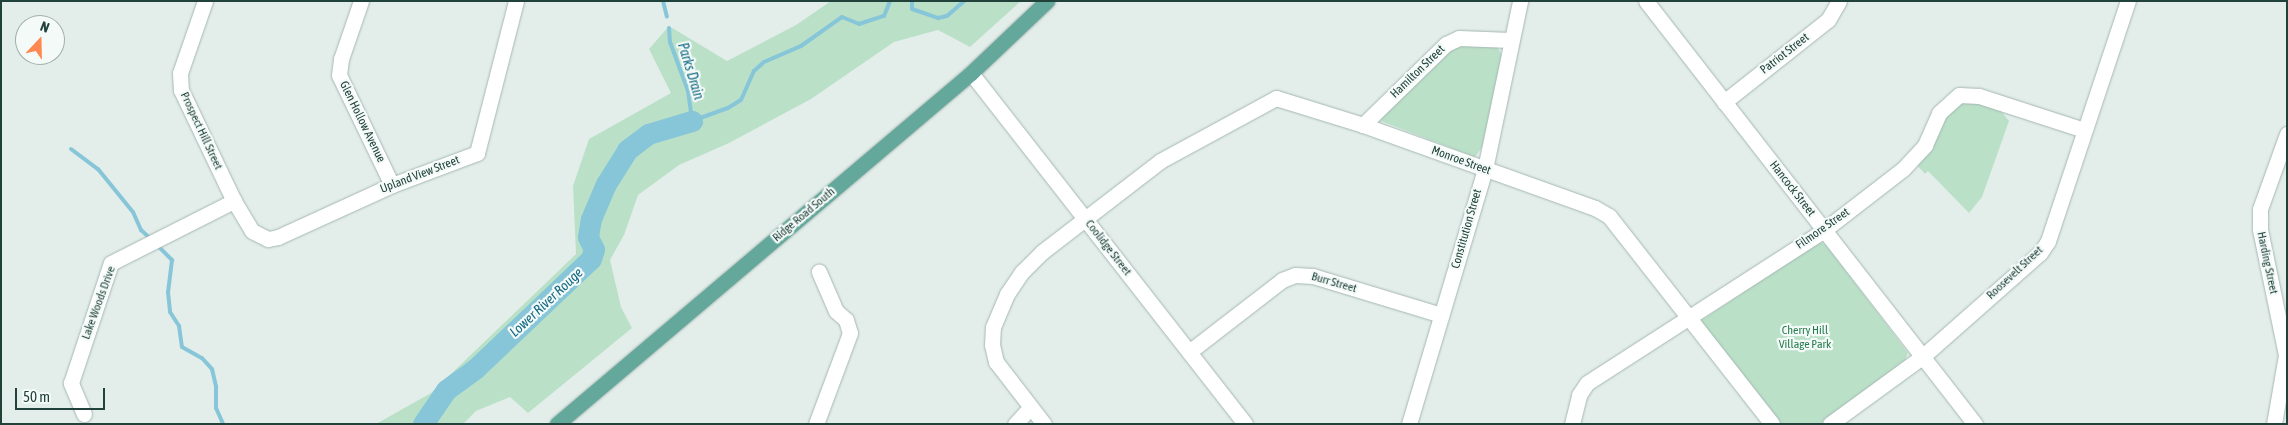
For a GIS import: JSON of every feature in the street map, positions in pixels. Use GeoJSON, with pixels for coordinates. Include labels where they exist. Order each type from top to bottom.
{"type":"FeatureCollection","features":[{"type":"Feature","properties":{"kind":"main road","name":"Ridge Road South"},"geometry":{"type":"LineString","coordinates":[[557,424],[971,72],[1047,1]]}},
{"type":"Feature","properties":{"kind":"street","name":"Prospect Hill Street"},"geometry":{"type":"LineString","coordinates":[[204,1],[180,73],[180,84],[234,201]]}},
{"type":"Feature","properties":{"kind":"street","name":"Glen Hollow Avenue"},"geometry":{"type":"LineString","coordinates":[[360,1],[341,59],[339,75],[392,185]]}},
{"type":"Feature","properties":{"kind":"street","name":"Upland View Street"},"geometry":{"type":"LineString","coordinates":[[234,201],[252,231],[268,239],[278,237],[392,185],[477,153],[516,1]]}},
{"type":"Feature","properties":{"kind":"street","name":"Constitution Street"},"geometry":{"type":"LineString","coordinates":[[1409,424],[1485,169],[1520,1]]}},
{"type":"Feature","properties":{"kind":"street","name":"Hancock Street"},"geometry":{"type":"LineString","coordinates":[[1646,1],[1976,424]]}},
{"type":"Feature","properties":{"kind":"street","name":"Patriot Street"},"geometry":{"type":"LineString","coordinates":[[1724,102],[1828,20],[1839,1]]}},
{"type":"Feature","properties":{"kind":"street","name":"Roosevelt Street"},"geometry":{"type":"LineString","coordinates":[[1830,424],[1922,357],[2040,253],[2048,241],[2128,1]]}},
{"type":"Feature","properties":{"kind":"street","name":"Hamilton Street"},"geometry":{"type":"LineString","coordinates":[[1363,125],[1446,44],[1459,38],[1511,40]]}},
{"type":"Feature","properties":{"kind":"street","name":"Coolidge Street"},"geometry":{"type":"LineString","coordinates":[[971,72],[1245,424]]}},
{"type":"Feature","properties":{"kind":"street","name":"Filmore Street"},"geometry":{"type":"LineString","coordinates":[[1572,424],[1579,395],[1587,384],[1824,230],[1918,154],[1939,113],[1959,95],[1979,96],[2084,130]]}},
{"type":"Feature","properties":{"kind":"street","name":"Monroe Street"},"geometry":{"type":"LineString","coordinates":[[1044,424],[996,362],[993,327],[1007,294],[1022,272],[1085,219],[1160,161],[1276,98],[1287,99],[1363,125],[1595,208],[1609,216],[1772,424]]}},
{"type":"Feature","properties":{"kind":"street","name":"Harding Street"},"geometry":{"type":"LineString","coordinates":[[2274,424],[2286,355],[2260,222],[2260,209],[2287,134]]}},
{"type":"Feature","properties":{"kind":"street","name":"Lake Woods Drive"},"geometry":{"type":"LineString","coordinates":[[84,414],[71,383],[111,263],[234,201]]}},
{"type":"Feature","properties":{"kind":"street"},"geometry":{"type":"LineString","coordinates":[[816,424],[850,333],[846,320],[836,311],[819,272]]}},
{"type":"Feature","properties":{"kind":"street","name":"Burr Street"},"geometry":{"type":"LineString","coordinates":[[1189,352],[1282,280],[1295,275],[1313,276],[1441,315]]}},
{"type":"Feature","properties":{"kind":"street"},"geometry":{"type":"LineString","coordinates":[[1015,424],[1031,407]]}},
{"type":"Feature","properties":{"kind":"green space"},"geometry":{"type":"Polygon","coordinates":[[[831,1],[1021,1],[970,47],[938,30],[894,42],[811,99],[729,143],[679,165],[638,195],[624,235],[610,260],[621,307],[632,328],[528,413],[510,397],[476,411],[463,424],[376,424],[431,393],[576,254],[573,186],[589,139],[671,93],[649,49],[669,26],[727,61],[796,25],[831,1]]]}},
{"type":"Feature","properties":{"kind":"green space"},"geometry":{"type":"Polygon","coordinates":[[[1452,45],[1496,45],[1503,57],[1482,147],[1475,157],[1381,121],[1381,118],[1452,45]]]}},
{"type":"Feature","properties":{"kind":"green space"},"geometry":{"type":"Polygon","coordinates":[[[1961,103],[1975,103],[2001,111],[2009,121],[1982,197],[1969,213],[1928,171],[1925,174],[1916,164],[1943,116],[1961,103]]]}},
{"type":"Feature","properties":{"kind":"green space","name":"Cherry Hill Village Park"},"geometry":{"type":"Polygon","coordinates":[[[1819,242],[1826,245],[1908,353],[1905,360],[1820,424],[1778,424],[1702,324],[1702,320],[1819,242]]]}},
{"type":"Feature","properties":{"kind":"waterway","name":"Parks Drain"},"geometry":{"type":"LineString","coordinates":[[663,1],[667,17]]}},
{"type":"Feature","properties":{"kind":"waterway","name":"Lower River Rouge"},"geometry":{"type":"LineString","coordinates":[[669,28],[670,42],[688,91],[692,121],[728,108],[741,100],[754,71],[764,62],[801,46],[842,17],[859,24],[884,16],[890,1]]}},
{"type":"Feature","properties":{"kind":"waterway","name":"Lower River Rouge"},"geometry":{"type":"LineString","coordinates":[[912,1],[912,9],[938,18],[947,16],[964,1]]}},
{"type":"Feature","properties":{"kind":"waterway","name":"Lower River Rouge"},"geometry":{"type":"LineString","coordinates":[[423,424],[446,390],[476,368],[591,259],[594,249],[588,237],[591,219],[606,184],[627,150],[648,134],[692,121]]}},
{"type":"Feature","properties":{"kind":"waterway"},"geometry":{"type":"LineString","coordinates":[[71,149],[98,169],[133,212],[141,230],[151,239]]}},
{"type":"Feature","properties":{"kind":"waterway"},"geometry":{"type":"LineString","coordinates":[[156,244],[172,260],[168,292],[170,312],[179,326],[182,347],[202,358],[212,369],[216,387],[216,408],[223,424]]}}]}
